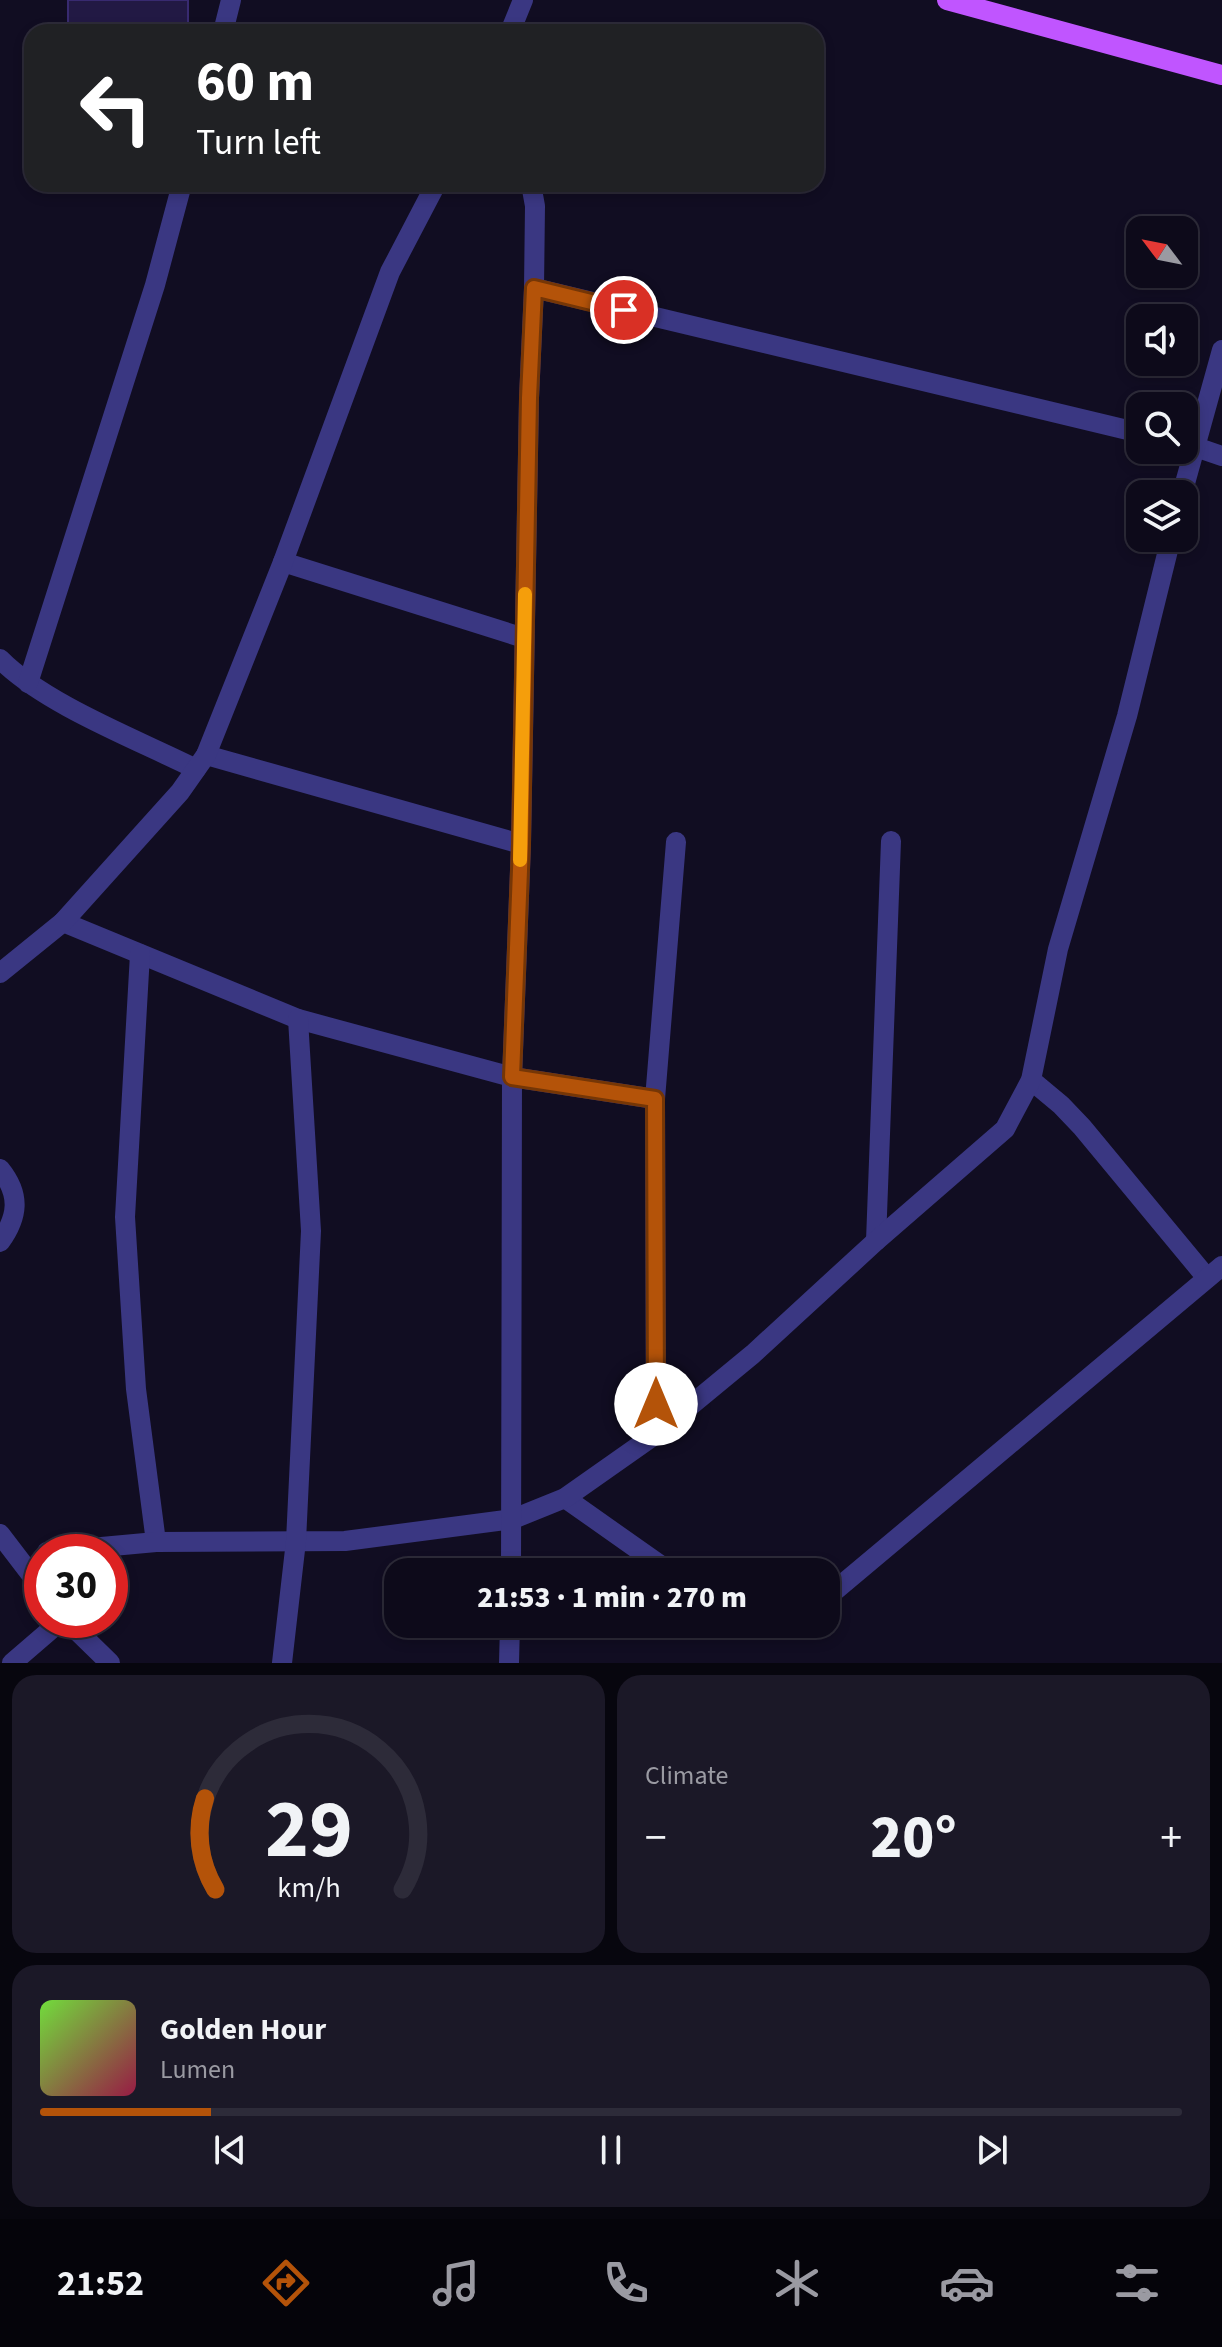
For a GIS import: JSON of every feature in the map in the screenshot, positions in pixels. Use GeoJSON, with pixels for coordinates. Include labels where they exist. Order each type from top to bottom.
{"type":"FeatureCollection","features":[{"type":"Feature","properties":{"kind":"main road"},"geometry":{"type":"LineString","coordinates":[[947,0],[1222,75]]}},
{"type":"Feature","properties":{"kind":"street"},"geometry":{"type":"LineString","coordinates":[[225,24],[231,0]]}},
{"type":"Feature","properties":{"kind":"street"},"geometry":{"type":"LineString","coordinates":[[513,24],[523,0]]}},
{"type":"Feature","properties":{"kind":"street"},"geometry":{"type":"LineString","coordinates":[[28,683],[155,285],[180,192]]}},
{"type":"Feature","properties":{"kind":"street"},"geometry":{"type":"LineString","coordinates":[[0,973],[63,922],[180,792],[201,762],[283,562],[390,272],[432,192]]}},
{"type":"Feature","properties":{"kind":"street"},"geometry":{"type":"LineString","coordinates":[[512,1558],[512,1077],[521,844],[529,398],[534,288],[532,192]]}},
{"type":"Feature","properties":{"kind":"street"},"geometry":{"type":"LineString","coordinates":[[534,288],[1126,430]]}},
{"type":"Feature","properties":{"kind":"street"},"geometry":{"type":"LineString","coordinates":[[1198,419],[1222,350]]}},
{"type":"Feature","properties":{"kind":"street"},"geometry":{"type":"LineString","coordinates":[[1198,448],[1222,456]]}},
{"type":"Feature","properties":{"kind":"street"},"geometry":{"type":"LineString","coordinates":[[128,1544],[345,1541],[513,1519],[565,1498],[656,1434],[753,1354],[1005,1129],[1031,1080],[1058,949],[1127,716],[1168,552]]}},
{"type":"Feature","properties":{"kind":"street"},"geometry":{"type":"LineString","coordinates":[[283,562],[524,638]]}},
{"type":"Feature","properties":{"kind":"street"},"geometry":{"type":"LineString","coordinates":[[0,659],[28,683],[90,717],[201,762],[521,844]]}},
{"type":"Feature","properties":{"kind":"street"},"geometry":{"type":"LineString","coordinates":[[876,1241],[891,841]]}},
{"type":"Feature","properties":{"kind":"street"},"geometry":{"type":"LineString","coordinates":[[656,1434],[655,1099],[676,842]]}},
{"type":"Feature","properties":{"kind":"street"},"geometry":{"type":"LineString","coordinates":[[63,922],[298,1019],[512,1077],[655,1099]]}},
{"type":"Feature","properties":{"kind":"street"},"geometry":{"type":"LineString","coordinates":[[140,954],[125,1217],[136,1389],[156,1542]]}},
{"type":"Feature","properties":{"kind":"street"},"geometry":{"type":"LineString","coordinates":[[282,1663],[296,1541],[311,1231],[298,1019]]}},
{"type":"Feature","properties":{"kind":"street"},"geometry":{"type":"LineString","coordinates":[[840,1586],[1214,1272],[1082,1127],[1031,1080]]}},
{"type":"Feature","properties":{"kind":"street"},"geometry":{"type":"LineString","coordinates":[[0,1169],[14,1195],[13,1223],[0,1242]]}},
{"type":"Feature","properties":{"kind":"street"},"geometry":{"type":"LineString","coordinates":[[565,1498],[650,1558]]}},
{"type":"Feature","properties":{"kind":"street"},"geometry":{"type":"LineString","coordinates":[[0,1534],[24,1566]]}},
{"type":"Feature","properties":{"kind":"street"},"geometry":{"type":"LineString","coordinates":[[16,1556],[24,1555]]}},
{"type":"Feature","properties":{"kind":"street"},"geometry":{"type":"LineString","coordinates":[[12,1663],[42,1638]]}},
{"type":"Feature","properties":{"kind":"street"},"geometry":{"type":"LineString","coordinates":[[83,1638],[110,1663]]}},
{"type":"Feature","properties":{"kind":"street"},"geometry":{"type":"LineString","coordinates":[[509,1663],[510,1638]]}},
{"type":"Feature","properties":{"kind":"building"},"geometry":{"type":"Polygon","coordinates":[[[68,0],[188,0],[188,24],[68,24],[68,0]]]}},
{"type":"Feature","properties":{"kind":"slow traffic"},"geometry":{"type":"LineString","coordinates":[[520,860],[525,594]]}},
{"type":"Feature","properties":{"kind":"route"},"geometry":{"type":"LineString","coordinates":[[624,310],[534,288],[529,398],[521,844],[512,1077],[655,1099],[656,1404]]}}]}
